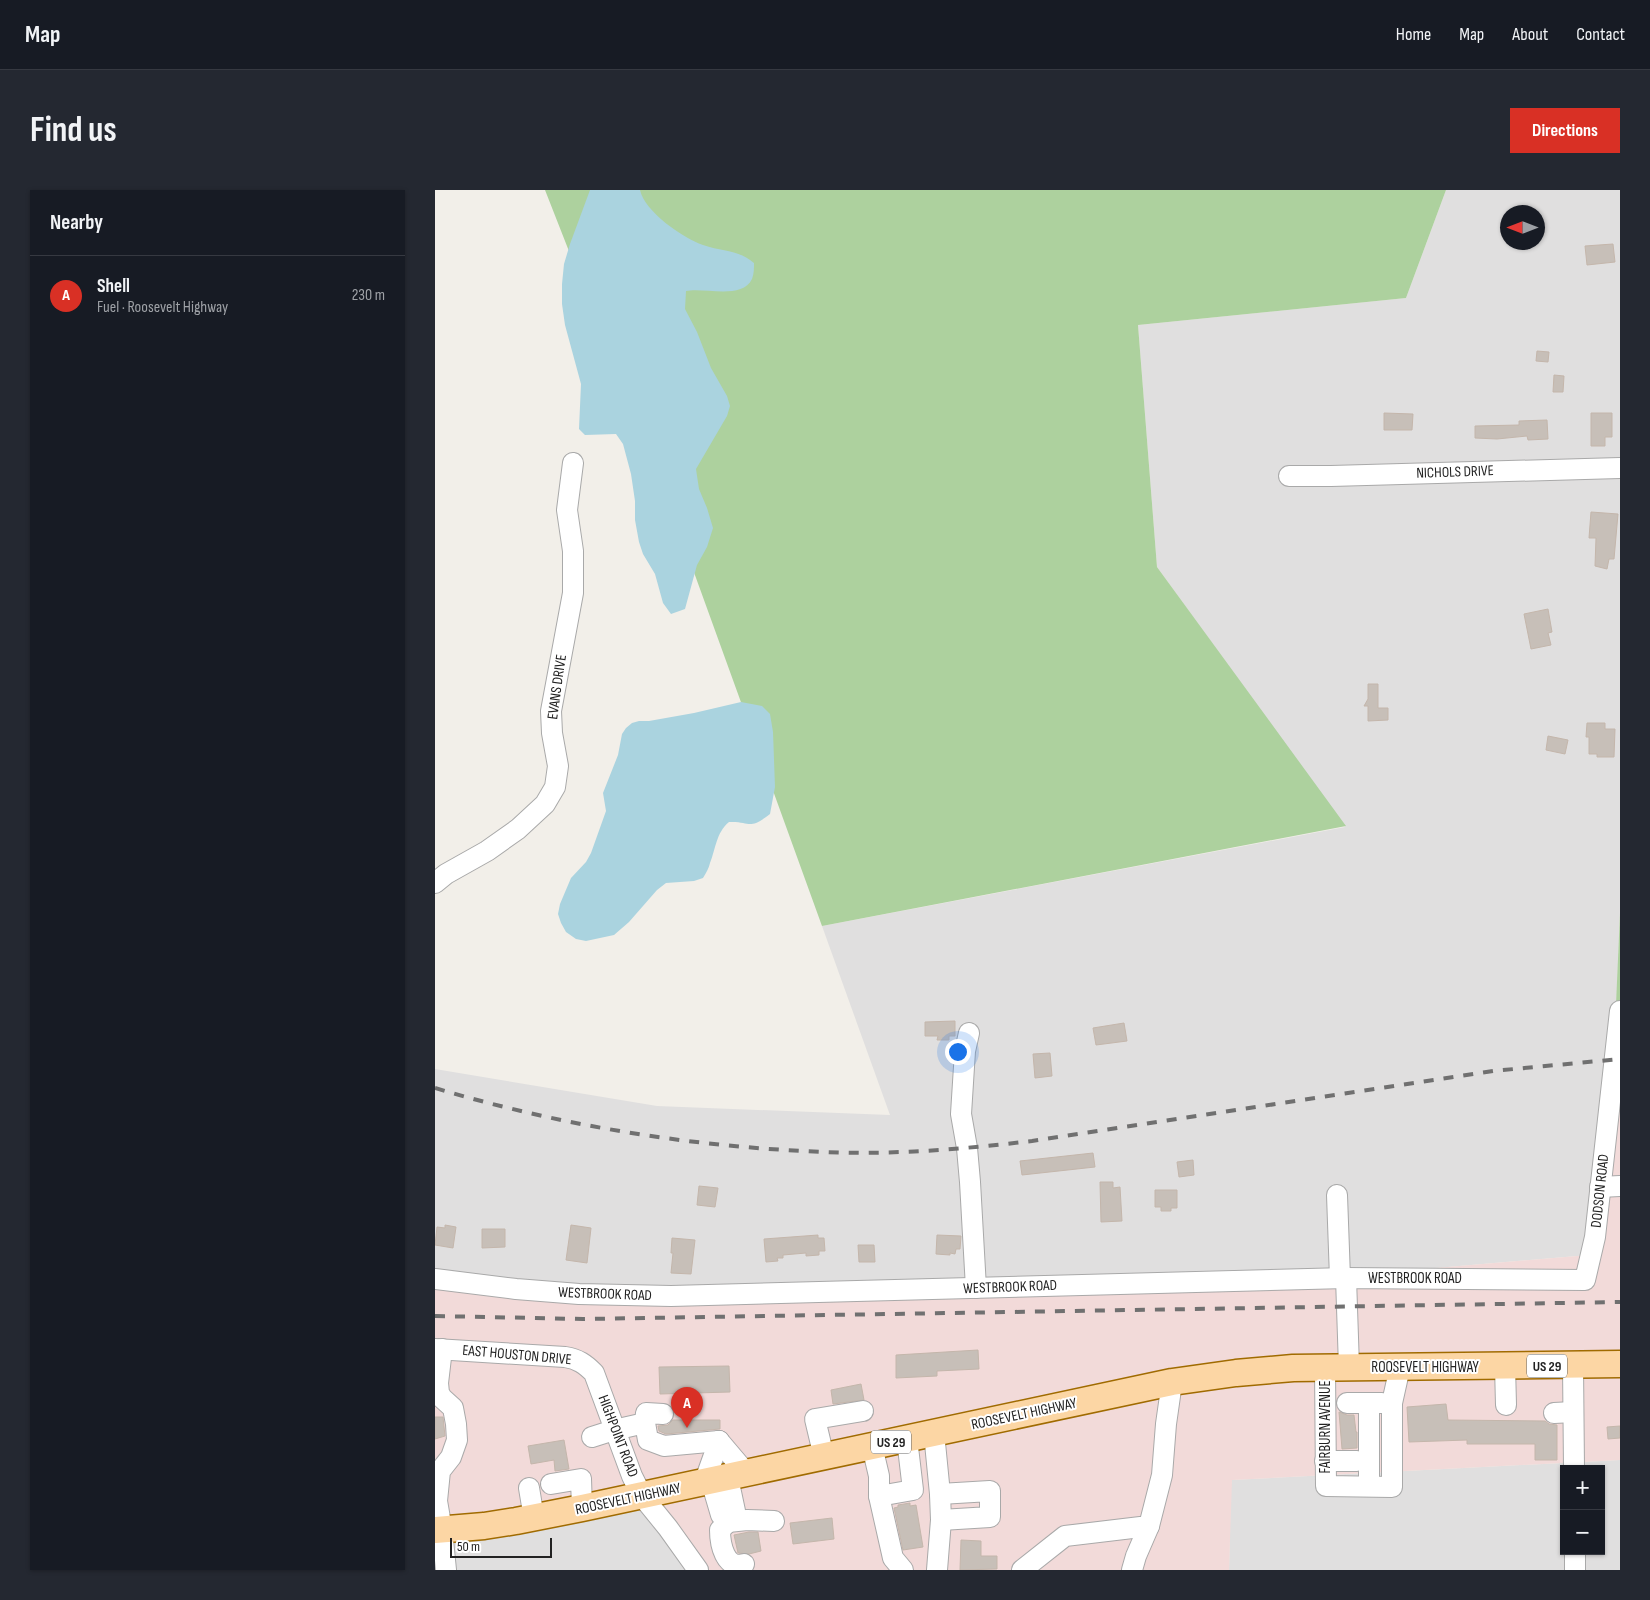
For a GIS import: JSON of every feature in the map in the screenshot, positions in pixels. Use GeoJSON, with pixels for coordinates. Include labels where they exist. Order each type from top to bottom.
{"type":"FeatureCollection","features":[{"type":"Feature","properties":{"kind":"main road","name":"ROOSEVELT HIGHWAY"},"geometry":{"type":"LineString","coordinates":[[439,1530],[484,1526],[534,1518],[1173,1382],[1236,1373],[1293,1368],[1620,1364]]}},
{"type":"Feature","properties":{"kind":"street","name":"EVANS DRIVE"},"geometry":{"type":"LineString","coordinates":[[435,884],[446,874],[487,851],[518,829],[545,804],[555,787],[558,766],[552,733],[551,711],[573,594],[573,550],[567,510],[573,463]]}},
{"type":"Feature","properties":{"kind":"street","name":"NICHOLS DRIVE"},"geometry":{"type":"LineString","coordinates":[[1289,476],[1620,468]]}},
{"type":"Feature","properties":{"kind":"street","name":"DODSON ROAD"},"geometry":{"type":"LineString","coordinates":[[1585,1280],[1595,1237],[1610,1187],[1620,1012]]}},
{"type":"Feature","properties":{"kind":"street"},"geometry":{"type":"LineString","coordinates":[[969,1034],[965,1051],[961,1114],[970,1182],[975,1288]]}},
{"type":"Feature","properties":{"kind":"street","name":"FAIRBURN AVENUE"},"geometry":{"type":"LineString","coordinates":[[1337,1195],[1343,1278],[1337,1368],[1325,1461],[1326,1486],[1369,1486]]}},
{"type":"Feature","properties":{"kind":"street","name":"WESTBROOK ROAD"},"geometry":{"type":"LineString","coordinates":[[435,1279],[516,1289],[579,1294],[671,1296],[1343,1278],[1585,1280]]}},
{"type":"Feature","properties":{"kind":"street"},"geometry":{"type":"LineString","coordinates":[[439,1349],[439,1393],[453,1408],[457,1440],[451,1457],[440,1471],[437,1501],[439,1530],[446,1570]]}},
{"type":"Feature","properties":{"kind":"street","name":"EAST HOUSTON DRIVE"},"geometry":{"type":"LineString","coordinates":[[439,1349],[565,1357],[580,1361],[594,1373]]}},
{"type":"Feature","properties":{"kind":"street"},"geometry":{"type":"LineString","coordinates":[[1573,1365],[1563,1412],[1573,1465]]}},
{"type":"Feature","properties":{"kind":"street"},"geometry":{"type":"LineString","coordinates":[[1505,1366],[1506,1404]]}},
{"type":"Feature","properties":{"kind":"street"},"geometry":{"type":"LineString","coordinates":[[1369,1403],[1369,1486],[1392,1487],[1392,1403],[1400,1368]]}},
{"type":"Feature","properties":{"kind":"street","name":"HIGHPOINT ROAD"},"geometry":{"type":"LineString","coordinates":[[594,1373],[631,1476],[642,1496],[696,1569]]}},
{"type":"Feature","properties":{"kind":"street"},"geometry":{"type":"LineString","coordinates":[[1132,1570],[1149,1526],[1162,1475],[1166,1424],[1173,1382]]}},
{"type":"Feature","properties":{"kind":"street"},"geometry":{"type":"LineString","coordinates":[[1347,1403],[1392,1403]]}},
{"type":"Feature","properties":{"kind":"street"},"geometry":{"type":"LineString","coordinates":[[824,1457],[815,1419],[863,1411]]}},
{"type":"Feature","properties":{"kind":"street"},"geometry":{"type":"LineString","coordinates":[[592,1438],[652,1413],[648,1440],[664,1446],[719,1441]]}},
{"type":"Feature","properties":{"kind":"street"},"geometry":{"type":"LineString","coordinates":[[934,1433],[941,1520],[937,1570]]}},
{"type":"Feature","properties":{"kind":"street"},"geometry":{"type":"LineString","coordinates":[[879,1496],[913,1490],[907,1439]]}},
{"type":"Feature","properties":{"kind":"street"},"geometry":{"type":"LineString","coordinates":[[719,1441],[723,1479],[721,1515],[728,1522]]}},
{"type":"Feature","properties":{"kind":"street"},"geometry":{"type":"LineString","coordinates":[[719,1441],[723,1479]]}},
{"type":"Feature","properties":{"kind":"street"},"geometry":{"type":"LineString","coordinates":[[872,1446],[879,1476],[879,1496],[893,1558],[903,1570]]}},
{"type":"Feature","properties":{"kind":"street"},"geometry":{"type":"LineString","coordinates":[[1325,1461],[1357,1462]]}},
{"type":"Feature","properties":{"kind":"street"},"geometry":{"type":"LineString","coordinates":[[551,1484],[581,1479],[582,1508]]}},
{"type":"Feature","properties":{"kind":"street"},"geometry":{"type":"LineString","coordinates":[[529,1488],[534,1518]]}},
{"type":"Feature","properties":{"kind":"street"},"geometry":{"type":"LineString","coordinates":[[940,1494],[990,1491],[990,1517],[941,1520]]}},
{"type":"Feature","properties":{"kind":"street"},"geometry":{"type":"LineString","coordinates":[[744,1564],[733,1565],[720,1542],[721,1530],[728,1522],[747,1520],[773,1521]]}},
{"type":"Feature","properties":{"kind":"street"},"geometry":{"type":"LineString","coordinates":[[1022,1570],[1065,1536],[1149,1526]]}},
{"type":"Feature","properties":{"kind":"street"},"geometry":{"type":"LineString","coordinates":[[1575,1555],[1575,1570]]}},
{"type":"Feature","properties":{"kind":"shaded area"},"geometry":{"type":"Polygon","coordinates":[[[1446,190],[1620,190],[1620,913],[1615,1039],[1589,1255],[1366,1274],[506,1294],[435,1283],[435,1069],[657,1106],[890,1115],[822,926],[1345,827],[1157,567],[1138,325],[1406,298],[1446,190]]]}},
{"type":"Feature","properties":{"kind":"shaded area"},"geometry":{"type":"Polygon","coordinates":[[[1620,1039],[1620,1460],[1232,1480],[1229,1570],[700,1570],[649,1500],[435,1536],[435,1283],[506,1294],[1366,1274],[1589,1255],[1620,1039]]]}},
{"type":"Feature","properties":{"kind":"shaded area"},"geometry":{"type":"Polygon","coordinates":[[[1620,1460],[1620,1570],[1229,1570],[1231,1480],[1620,1460]]]}},
{"type":"Feature","properties":{"kind":"shaded area"},"geometry":{"type":"Polygon","coordinates":[[[650,1500],[700,1570],[435,1570],[435,1536],[650,1500]]]}},
{"type":"Feature","properties":{"kind":"green space"},"geometry":{"type":"Polygon","coordinates":[[[545,190],[1446,190],[1406,298],[1138,325],[1157,567],[1346,826],[822,926],[683,542],[545,190]]]}},
{"type":"Feature","properties":{"kind":"green space"},"geometry":{"type":"Polygon","coordinates":[[[1620,913],[1620,1039],[1616,1004],[1620,913]]]}},
{"type":"Feature","properties":{"kind":"water"},"geometry":{"type":"Polygon","coordinates":[[[590,190],[640,190],[649,207],[685,237],[703,245],[742,255],[754,263],[752,279],[740,289],[731,291],[686,291],[685,309],[730,406],[727,416],[696,469],[699,489],[713,528],[707,547],[697,565],[685,609],[671,614],[663,603],[655,574],[643,554],[639,542],[631,474],[623,444],[616,434],[585,435],[579,429],[581,384],[565,325],[562,284],[564,264],[590,190]]]}},
{"type":"Feature","properties":{"kind":"water"},"geometry":{"type":"Polygon","coordinates":[[[741,702],[762,706],[770,714],[773,732],[775,787],[770,814],[753,824],[729,822],[721,831],[709,867],[703,878],[694,881],[666,883],[614,935],[586,941],[576,939],[566,932],[558,914],[560,904],[571,878],[586,862],[591,853],[606,811],[603,793],[618,755],[622,734],[626,728],[632,723],[639,721],[694,713],[741,702]]]}},
{"type":"Feature","properties":{"kind":"building"},"geometry":{"type":"Polygon","coordinates":[[[1613,244],[1615,262],[1587,265],[1585,246],[1613,244]]]}},
{"type":"Feature","properties":{"kind":"building"},"geometry":{"type":"Polygon","coordinates":[[[1537,351],[1549,352],[1548,362],[1536,361],[1537,351]]]}},
{"type":"Feature","properties":{"kind":"building"},"geometry":{"type":"Polygon","coordinates":[[[1554,375],[1564,376],[1563,392],[1553,392],[1554,375]]]}},
{"type":"Feature","properties":{"kind":"building"},"geometry":{"type":"Polygon","coordinates":[[[1384,413],[1413,414],[1412,430],[1384,430],[1384,413]]]}},
{"type":"Feature","properties":{"kind":"building"},"geometry":{"type":"Polygon","coordinates":[[[1591,413],[1612,413],[1612,437],[1605,437],[1605,446],[1591,446],[1591,413]]]}},
{"type":"Feature","properties":{"kind":"building"},"geometry":{"type":"Polygon","coordinates":[[[1547,420],[1548,439],[1528,440],[1527,436],[1497,439],[1475,438],[1475,426],[1519,425],[1519,421],[1547,420]]]}},
{"type":"Feature","properties":{"kind":"building"},"geometry":{"type":"Polygon","coordinates":[[[1591,512],[1618,514],[1614,559],[1609,559],[1607,569],[1595,566],[1596,538],[1589,538],[1591,512]]]}},
{"type":"Feature","properties":{"kind":"building"},"geometry":{"type":"Polygon","coordinates":[[[1548,609],[1552,632],[1548,633],[1551,645],[1531,649],[1524,614],[1548,609]]]}},
{"type":"Feature","properties":{"kind":"building"},"geometry":{"type":"Polygon","coordinates":[[[1368,684],[1378,684],[1378,708],[1388,708],[1388,720],[1368,721],[1368,706],[1364,706],[1368,699],[1368,684]]]}},
{"type":"Feature","properties":{"kind":"building"},"geometry":{"type":"Polygon","coordinates":[[[1587,723],[1605,723],[1605,729],[1615,729],[1614,757],[1597,757],[1597,754],[1589,754],[1589,737],[1586,737],[1587,723]]]}},
{"type":"Feature","properties":{"kind":"building"},"geometry":{"type":"Polygon","coordinates":[[[1548,736],[1568,740],[1565,754],[1546,750],[1548,736]]]}},
{"type":"Feature","properties":{"kind":"building"},"geometry":{"type":"Polygon","coordinates":[[[955,1021],[955,1036],[949,1036],[949,1040],[937,1040],[938,1036],[925,1036],[925,1022],[955,1021]]]}},
{"type":"Feature","properties":{"kind":"building"},"geometry":{"type":"Polygon","coordinates":[[[1124,1023],[1127,1041],[1096,1045],[1093,1028],[1124,1023]]]}},
{"type":"Feature","properties":{"kind":"building"},"geometry":{"type":"Polygon","coordinates":[[[1050,1053],[1052,1076],[1035,1078],[1033,1054],[1050,1053]]]}},
{"type":"Feature","properties":{"kind":"building"},"geometry":{"type":"Polygon","coordinates":[[[1093,1153],[1095,1167],[1022,1175],[1020,1161],[1093,1153]]]}},
{"type":"Feature","properties":{"kind":"building"},"geometry":{"type":"Polygon","coordinates":[[[1193,1160],[1194,1175],[1179,1177],[1177,1162],[1193,1160]]]}},
{"type":"Feature","properties":{"kind":"building"},"geometry":{"type":"Polygon","coordinates":[[[1100,1182],[1113,1182],[1113,1188],[1120,1187],[1122,1221],[1101,1222],[1100,1182]]]}},
{"type":"Feature","properties":{"kind":"building"},"geometry":{"type":"Polygon","coordinates":[[[699,1186],[718,1188],[715,1207],[697,1205],[699,1186]]]}},
{"type":"Feature","properties":{"kind":"building"},"geometry":{"type":"Polygon","coordinates":[[[1155,1190],[1177,1190],[1177,1208],[1171,1208],[1171,1211],[1161,1211],[1161,1207],[1155,1207],[1155,1190]]]}},
{"type":"Feature","properties":{"kind":"building"},"geometry":{"type":"Polygon","coordinates":[[[445,1225],[456,1227],[453,1248],[435,1245],[437,1227],[445,1228],[445,1225]]]}},
{"type":"Feature","properties":{"kind":"building"},"geometry":{"type":"Polygon","coordinates":[[[571,1225],[591,1228],[587,1263],[566,1260],[571,1225]]]}},
{"type":"Feature","properties":{"kind":"building"},"geometry":{"type":"Polygon","coordinates":[[[482,1229],[505,1229],[505,1247],[482,1248],[482,1229]]]}},
{"type":"Feature","properties":{"kind":"building"},"geometry":{"type":"Polygon","coordinates":[[[818,1235],[818,1238],[824,1238],[825,1251],[819,1251],[819,1255],[806,1256],[806,1253],[783,1255],[783,1258],[777,1258],[778,1261],[766,1262],[764,1239],[818,1235]]]}},
{"type":"Feature","properties":{"kind":"building"},"geometry":{"type":"Polygon","coordinates":[[[937,1235],[961,1236],[960,1249],[956,1249],[955,1254],[936,1254],[937,1235]]]}},
{"type":"Feature","properties":{"kind":"building"},"geometry":{"type":"Polygon","coordinates":[[[672,1238],[695,1240],[691,1274],[671,1273],[672,1238]]]}},
{"type":"Feature","properties":{"kind":"building"},"geometry":{"type":"Polygon","coordinates":[[[858,1245],[874,1245],[875,1262],[859,1262],[858,1245]]]}},
{"type":"Feature","properties":{"kind":"building"},"geometry":{"type":"Polygon","coordinates":[[[978,1350],[979,1369],[937,1371],[937,1376],[896,1378],[896,1355],[978,1350]]]}},
{"type":"Feature","properties":{"kind":"building"},"geometry":{"type":"Polygon","coordinates":[[[729,1366],[730,1392],[660,1394],[659,1367],[729,1366]]]}},
{"type":"Feature","properties":{"kind":"building"},"geometry":{"type":"Polygon","coordinates":[[[861,1384],[864,1400],[833,1404],[831,1390],[861,1384]]]}},
{"type":"Feature","properties":{"kind":"building"},"geometry":{"type":"Polygon","coordinates":[[[1446,1404],[1448,1420],[1545,1421],[1549,1424],[1557,1425],[1557,1460],[1535,1460],[1535,1444],[1467,1444],[1467,1440],[1409,1442],[1407,1407],[1446,1404]]]}},
{"type":"Feature","properties":{"kind":"building"},"geometry":{"type":"Polygon","coordinates":[[[1339,1412],[1354,1415],[1357,1448],[1342,1449],[1339,1412]]]}},
{"type":"Feature","properties":{"kind":"building"},"geometry":{"type":"Polygon","coordinates":[[[435,1417],[443,1417],[445,1436],[435,1439],[435,1417]]]}},
{"type":"Feature","properties":{"kind":"building"},"geometry":{"type":"Polygon","coordinates":[[[673,1420],[720,1420],[720,1429],[666,1434],[659,1431],[658,1426],[668,1425],[673,1420]]]}},
{"type":"Feature","properties":{"kind":"building"},"geometry":{"type":"Polygon","coordinates":[[[1620,1426],[1620,1438],[1608,1439],[1607,1427],[1620,1426]]]}},
{"type":"Feature","properties":{"kind":"building"},"geometry":{"type":"Polygon","coordinates":[[[564,1440],[569,1469],[555,1471],[554,1460],[531,1464],[528,1446],[564,1440]]]}},
{"type":"Feature","properties":{"kind":"building"},"geometry":{"type":"Polygon","coordinates":[[[910,1503],[910,1506],[916,1505],[923,1547],[903,1550],[894,1508],[898,1507],[898,1505],[910,1503]]]}},
{"type":"Feature","properties":{"kind":"building"},"geometry":{"type":"Polygon","coordinates":[[[832,1518],[834,1539],[793,1544],[790,1523],[832,1518]]]}},
{"type":"Feature","properties":{"kind":"building"},"geometry":{"type":"Polygon","coordinates":[[[758,1532],[761,1551],[749,1554],[738,1553],[734,1535],[758,1532]]]}},
{"type":"Feature","properties":{"kind":"building"},"geometry":{"type":"Polygon","coordinates":[[[961,1540],[981,1541],[981,1556],[997,1556],[997,1569],[960,1570],[961,1540]]]}},
{"type":"Feature","properties":{"kind":"railway"},"geometry":{"type":"LineString","coordinates":[[435,1088],[579,1124],[677,1140],[775,1149],[877,1153],[955,1149],[1032,1141],[1493,1071],[1620,1059]]}},
{"type":"Feature","properties":{"kind":"railway"},"geometry":{"type":"LineString","coordinates":[[435,1316],[583,1319],[1620,1302]]}},
{"type":"Feature","properties":{"kind":"place","name":"Shell"},"geometry":{"type":"Point","coordinates":[687,1428]}}]}
